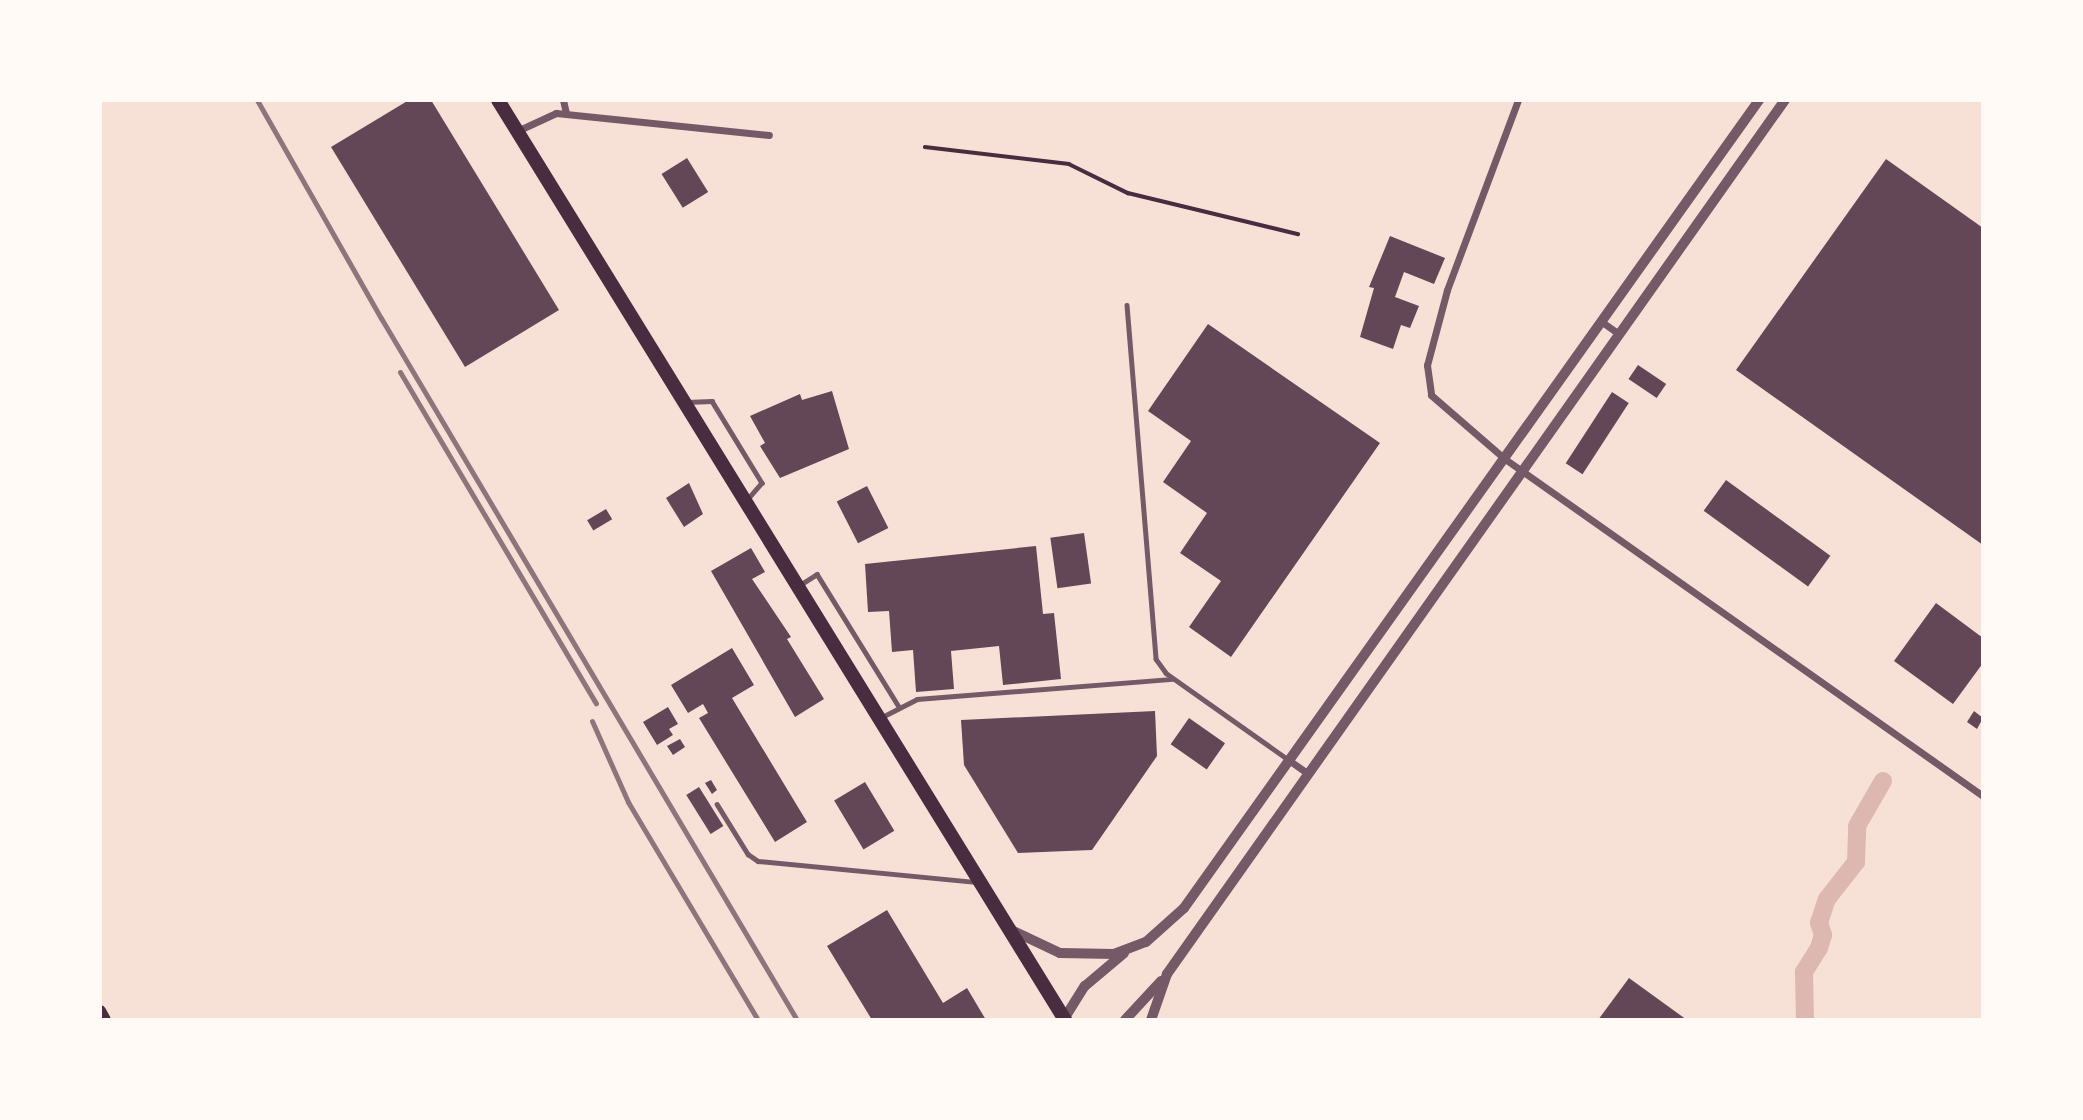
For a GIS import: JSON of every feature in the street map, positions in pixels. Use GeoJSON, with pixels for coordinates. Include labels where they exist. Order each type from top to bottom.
{"type":"FeatureCollection","features":[{"type":"Feature","properties":{"kind":"main road"},"geometry":{"type":"LineString","coordinates":[[498,100],[1065,1020]]}},
{"type":"Feature","properties":{"kind":"main road"},"geometry":{"type":"LineString","coordinates":[[100,1011],[105,1020]]}},
{"type":"Feature","properties":{"kind":"street"},"geometry":{"type":"LineString","coordinates":[[563,100],[566,113]]}},
{"type":"Feature","properties":{"kind":"street"},"geometry":{"type":"LineString","coordinates":[[1518,100],[1454,268],[1426,374],[1427,388],[1437,403],[1505,459],[1983,796]]}},
{"type":"Feature","properties":{"kind":"street"},"geometry":{"type":"LineString","coordinates":[[1065,1020],[1085,986],[1129,949],[1160,932],[1184,908],[1759,100]]}},
{"type":"Feature","properties":{"kind":"street"},"geometry":{"type":"LineString","coordinates":[[1125,1020],[1167,974],[1785,100]]}},
{"type":"Feature","properties":{"kind":"street"},"geometry":{"type":"LineString","coordinates":[[517,131],[549,114],[566,113],[769,135]]}},
{"type":"Feature","properties":{"kind":"street"},"geometry":{"type":"LineString","coordinates":[[1602,322],[1619,334]]}},
{"type":"Feature","properties":{"kind":"street"},"geometry":{"type":"LineString","coordinates":[[1290,761],[1307,773]]}},
{"type":"Feature","properties":{"kind":"street"},"geometry":{"type":"LineString","coordinates":[[1010,930],[1046,949],[1074,956],[1129,949]]}},
{"type":"Feature","properties":{"kind":"street"},"geometry":{"type":"LineString","coordinates":[[1151,1020],[1167,974]]}},
{"type":"Feature","properties":{"kind":"lane"},"geometry":{"type":"LineString","coordinates":[[1127,305],[1155,654],[1158,664],[1173,679],[1290,761]]}},
{"type":"Feature","properties":{"kind":"lane"},"geometry":{"type":"LineString","coordinates":[[685,402],[712,401],[762,483],[746,501]]}},
{"type":"Feature","properties":{"kind":"lane"},"geometry":{"type":"LineString","coordinates":[[798,586],[817,574],[899,708]]}},
{"type":"Feature","properties":{"kind":"lane"},"geometry":{"type":"LineString","coordinates":[[880,719],[916,699],[1173,679]]}},
{"type":"Feature","properties":{"kind":"lane"},"geometry":{"type":"LineString","coordinates":[[717,804],[748,854],[758,861],[981,883]]}},
{"type":"Feature","properties":{"kind":"path"},"geometry":{"type":"LineString","coordinates":[[925,147],[1069,164],[1128,193],[1298,234]]}},
{"type":"Feature","properties":{"kind":"building"},"geometry":{"type":"Polygon","coordinates":[[[409,100],[431,100],[559,310],[465,367],[331,147],[409,100]]]}},
{"type":"Feature","properties":{"kind":"building"},"geometry":{"type":"Polygon","coordinates":[[[687,158],[708,192],[683,208],[662,174],[687,158]]]}},
{"type":"Feature","properties":{"kind":"building"},"geometry":{"type":"Polygon","coordinates":[[[1886,159],[1983,228],[1983,545],[1736,370],[1886,159]]]}},
{"type":"Feature","properties":{"kind":"building"},"geometry":{"type":"Polygon","coordinates":[[[1390,236],[1445,258],[1434,284],[1404,272],[1395,297],[1419,306],[1410,328],[1401,325],[1393,349],[1360,337],[1374,288],[1369,287],[1390,236]]]}},
{"type":"Feature","properties":{"kind":"building"},"geometry":{"type":"Polygon","coordinates":[[[1208,324],[1380,443],[1231,657],[1189,627],[1221,581],[1180,553],[1207,513],[1163,482],[1191,441],[1148,411],[1208,324]]]}},
{"type":"Feature","properties":{"kind":"building"},"geometry":{"type":"Polygon","coordinates":[[[1638,365],[1666,384],[1657,398],[1628,379],[1638,365]]]}},
{"type":"Feature","properties":{"kind":"building"},"geometry":{"type":"Polygon","coordinates":[[[832,391],[849,449],[780,478],[760,446],[765,443],[750,416],[800,394],[802,400],[832,391]]]}},
{"type":"Feature","properties":{"kind":"building"},"geometry":{"type":"Polygon","coordinates":[[[1612,392],[1629,403],[1582,474],[1566,463],[1612,392]]]}},
{"type":"Feature","properties":{"kind":"building"},"geometry":{"type":"Polygon","coordinates":[[[1726,480],[1830,556],[1808,587],[1704,511],[1726,480]]]}},
{"type":"Feature","properties":{"kind":"building"},"geometry":{"type":"Polygon","coordinates":[[[689,483],[703,514],[684,527],[666,498],[689,483]]]}},
{"type":"Feature","properties":{"kind":"building"},"geometry":{"type":"Polygon","coordinates":[[[867,486],[888,528],[858,543],[837,501],[867,486]]]}},
{"type":"Feature","properties":{"kind":"building"},"geometry":{"type":"Polygon","coordinates":[[[606,509],[612,519],[593,531],[587,520],[606,509]]]}},
{"type":"Feature","properties":{"kind":"building"},"geometry":{"type":"Polygon","coordinates":[[[1084,533],[1091,584],[1057,588],[1050,538],[1084,533]]]}},
{"type":"Feature","properties":{"kind":"building"},"geometry":{"type":"Polygon","coordinates":[[[1036,546],[1043,614],[1054,613],[1061,679],[1003,685],[999,646],[951,651],[954,689],[916,692],[913,650],[892,652],[889,611],[868,612],[865,564],[1036,546]]]}},
{"type":"Feature","properties":{"kind":"building"},"geometry":{"type":"Polygon","coordinates":[[[751,548],[765,572],[752,579],[791,637],[787,639],[824,699],[795,717],[711,571],[751,548]]]}},
{"type":"Feature","properties":{"kind":"building"},"geometry":{"type":"Polygon","coordinates":[[[1936,603],[1983,638],[1983,663],[1953,704],[1894,661],[1936,603]]]}},
{"type":"Feature","properties":{"kind":"building"},"geometry":{"type":"Polygon","coordinates":[[[732,648],[754,685],[732,698],[807,822],[775,842],[699,718],[708,713],[703,704],[688,713],[671,685],[732,648]]]}},
{"type":"Feature","properties":{"kind":"building"},"geometry":{"type":"Polygon","coordinates":[[[668,707],[678,724],[669,729],[673,735],[657,745],[643,722],[668,707]]]}},
{"type":"Feature","properties":{"kind":"building"},"geometry":{"type":"Polygon","coordinates":[[[1155,711],[1157,756],[1092,850],[1018,853],[964,765],[961,720],[1155,711]]]}},
{"type":"Feature","properties":{"kind":"building"},"geometry":{"type":"Polygon","coordinates":[[[1974,711],[1983,718],[1977,729],[1967,722],[1974,711]]]}},
{"type":"Feature","properties":{"kind":"building"},"geometry":{"type":"Polygon","coordinates":[[[1189,718],[1225,743],[1207,769],[1171,744],[1189,718]]]}},
{"type":"Feature","properties":{"kind":"building"},"geometry":{"type":"Polygon","coordinates":[[[680,739],[685,747],[673,755],[667,746],[680,739]]]}},
{"type":"Feature","properties":{"kind":"building"},"geometry":{"type":"Polygon","coordinates":[[[711,780],[717,790],[712,794],[705,783],[711,780]]]}},
{"type":"Feature","properties":{"kind":"building"},"geometry":{"type":"Polygon","coordinates":[[[865,782],[894,831],[863,849],[834,801],[865,782]]]}},
{"type":"Feature","properties":{"kind":"building"},"geometry":{"type":"Polygon","coordinates":[[[699,787],[723,826],[711,834],[686,795],[699,787]]]}},
{"type":"Feature","properties":{"kind":"building"},"geometry":{"type":"Polygon","coordinates":[[[887,910],[943,1003],[967,988],[986,1020],[872,1020],[827,946],[887,910]]]}},
{"type":"Feature","properties":{"kind":"building"},"geometry":{"type":"Polygon","coordinates":[[[1629,978],[1687,1020],[1598,1020],[1629,978]]]}},
{"type":"Feature","properties":{"kind":"waterway"},"geometry":{"type":"LineString","coordinates":[[1805,1020],[1804,972],[1819,948],[1823,935],[1819,923],[1827,899],[1856,862],[1857,826],[1883,781]]}},
{"type":"Feature","properties":{"kind":"railway"},"geometry":{"type":"LineString","coordinates":[[257,100],[381,318],[797,1020]]}},
{"type":"Feature","properties":{"kind":"railway"},"geometry":{"type":"LineString","coordinates":[[400,372],[596,703]]}},
{"type":"Feature","properties":{"kind":"railway"},"geometry":{"type":"LineString","coordinates":[[592,721],[628,802],[758,1020]]}}]}
